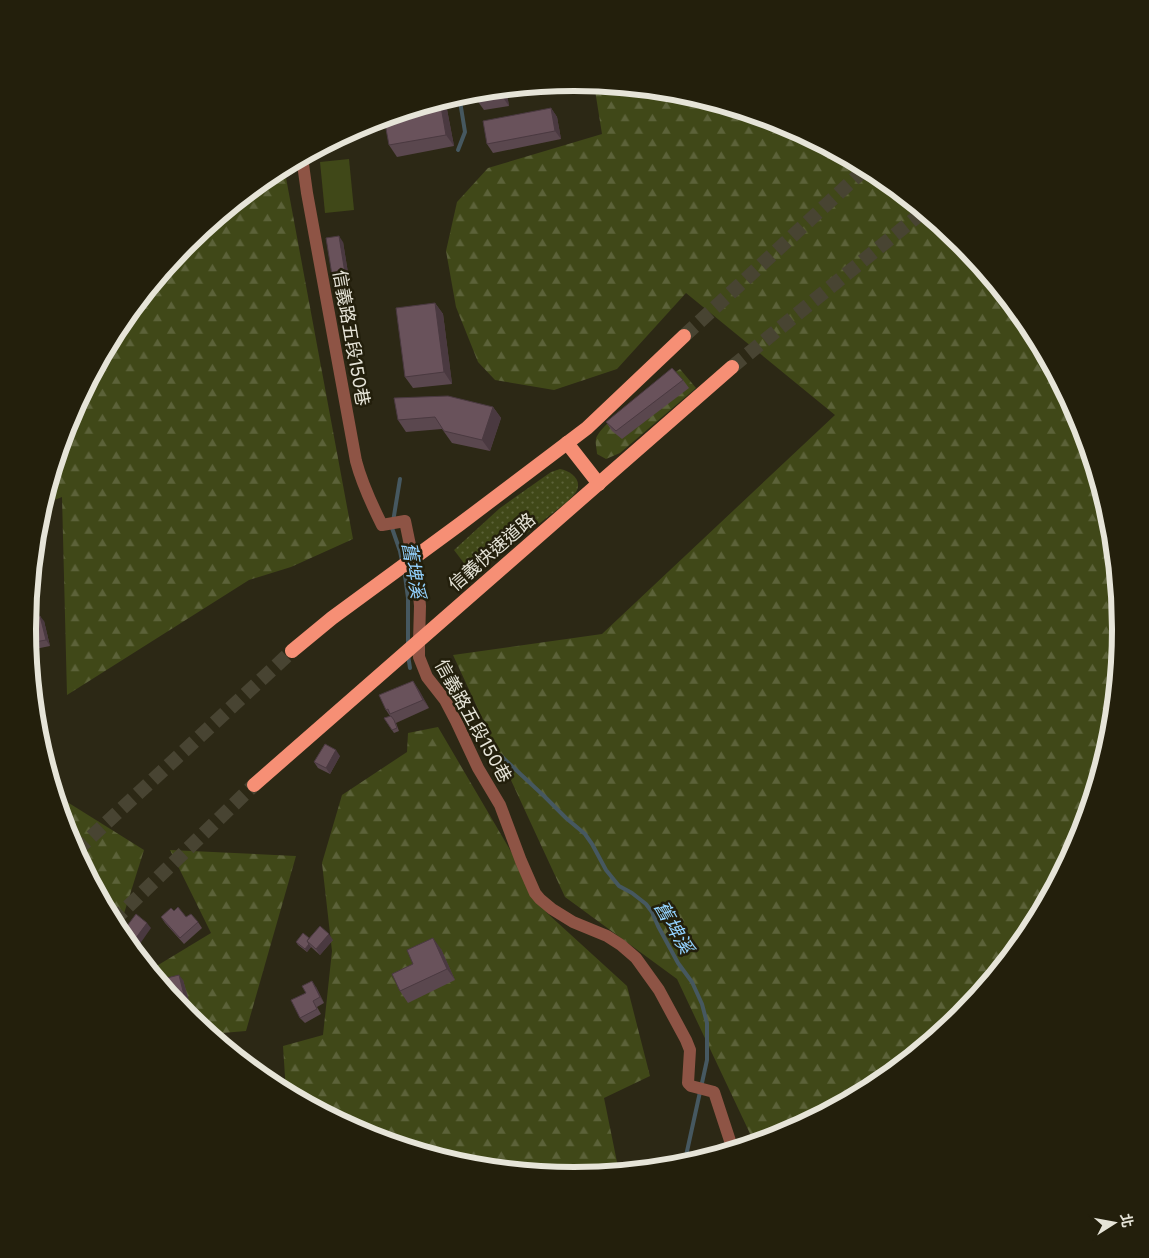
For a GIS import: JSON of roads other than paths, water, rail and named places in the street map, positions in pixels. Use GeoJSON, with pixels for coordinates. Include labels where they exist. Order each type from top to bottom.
{"type":"FeatureCollection","features":[{"type":"Feature","properties":{"kind":"highway"},"geometry":{"type":"LineString","coordinates":[[292,651],[332,618],[587,428],[684,336]]}},
{"type":"Feature","properties":{"kind":"highway","name":"信義快速道路"},"geometry":{"type":"LineString","coordinates":[[254,785],[732,367]]}},
{"type":"Feature","properties":{"kind":"highway"},"geometry":{"type":"LineString","coordinates":[[567,443],[599,484]]}},
{"type":"Feature","properties":{"kind":"street","name":"信義路五段150巷"},"geometry":{"type":"LineString","coordinates":[[303,164],[356,461],[370,502],[382,525],[405,521],[418,584],[420,606],[419,657],[427,677],[445,700],[478,768],[500,805],[535,893],[552,909],[573,922],[607,936],[636,958],[659,990],[686,1040],[690,1050],[688,1083],[691,1086],[714,1092],[731,1144]]}},
{"type":"Feature","properties":{"kind":"waterway","name":"舊埤溪"},"geometry":{"type":"LineString","coordinates":[[458,150],[465,132],[460,103]]}},
{"type":"Feature","properties":{"kind":"waterway","name":"舊埤溪"},"geometry":{"type":"LineString","coordinates":[[400,479],[392,528],[402,561]]}},
{"type":"Feature","properties":{"kind":"waterway","name":"舊埤溪"},"geometry":{"type":"LineString","coordinates":[[404,568],[408,598],[408,646]]}},
{"type":"Feature","properties":{"kind":"waterway","name":"舊埤溪"},"geometry":{"type":"LineString","coordinates":[[408,655],[410,668]]}},
{"type":"Feature","properties":{"kind":"waterway","name":"舊埤溪"},"geometry":{"type":"LineString","coordinates":[[501,756],[585,834],[606,870],[619,886],[646,904],[678,963],[692,982],[702,1004],[707,1023],[707,1060],[686,1156]]}},
{"type":"Feature","properties":{"kind":"tunnel"},"geometry":{"type":"LineString","coordinates":[[684,336],[861,173]]}},
{"type":"Feature","properties":{"kind":"tunnel"},"geometry":{"type":"LineString","coordinates":[[732,367],[919,215]]}},
{"type":"Feature","properties":{"kind":"tunnel"},"geometry":{"type":"LineString","coordinates":[[82,846],[292,651]]}},
{"type":"Feature","properties":{"kind":"tunnel"},"geometry":{"type":"LineString","coordinates":[[119,915],[254,785]]}}]}
